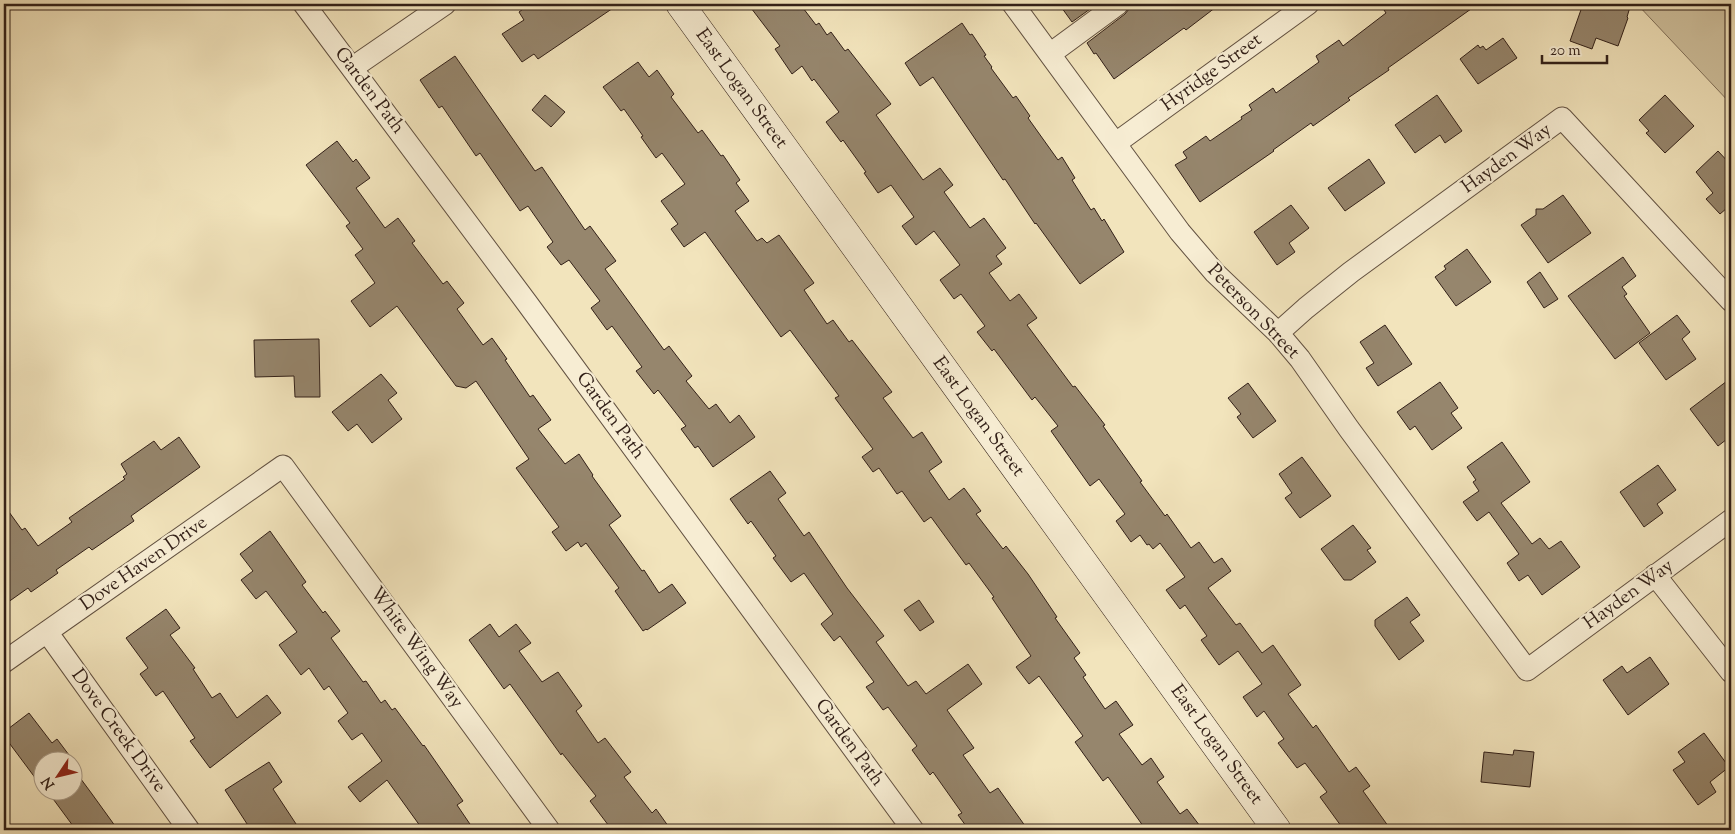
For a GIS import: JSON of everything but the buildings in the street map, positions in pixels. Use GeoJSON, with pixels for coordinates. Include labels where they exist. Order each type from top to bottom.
{"type":"FeatureCollection","features":[{"type":"Feature","properties":{"kind":"street","name":"Garden Path"},"geometry":{"type":"LineString","coordinates":[[304,4],[527,303],[913,830]]}},
{"type":"Feature","properties":{"kind":"street"},"geometry":{"type":"LineString","coordinates":[[352,68],[445,4]]}},
{"type":"Feature","properties":{"kind":"street","name":"East Logan Street"},"geometry":{"type":"LineString","coordinates":[[680,4],[1277,830]]}},
{"type":"Feature","properties":{"kind":"street","name":"Peterson Street"},"geometry":{"type":"LineString","coordinates":[[1013,4],[1180,232],[1215,272],[1278,333],[1300,359],[1349,429],[1527,670]]}},
{"type":"Feature","properties":{"kind":"street"},"geometry":{"type":"LineString","coordinates":[[1050,54],[1118,4]]}},
{"type":"Feature","properties":{"kind":"street","name":"Hyridge Street"},"geometry":{"type":"LineString","coordinates":[[1116,143],[1308,4]]}},
{"type":"Feature","properties":{"kind":"street","name":"Hayden Way"},"geometry":{"type":"LineString","coordinates":[[1278,333],[1351,272],[1562,118],[1731,301]]}},
{"type":"Feature","properties":{"kind":"street","name":"Dove Haven Drive"},"geometry":{"type":"LineString","coordinates":[[4,662],[283,466]]}},
{"type":"Feature","properties":{"kind":"street","name":"White Wing Way"},"geometry":{"type":"LineString","coordinates":[[283,466],[549,830]]}},
{"type":"Feature","properties":{"kind":"street","name":"Hayden Way"},"geometry":{"type":"LineString","coordinates":[[1527,670],[1731,520]]}},
{"type":"Feature","properties":{"kind":"street"},"geometry":{"type":"LineString","coordinates":[[1655,575],[1731,672]]}},
{"type":"Feature","properties":{"kind":"street","name":"Dove Creek Drive"},"geometry":{"type":"LineString","coordinates":[[47,632],[189,830]]}},
{"type":"Feature","properties":{"kind":"shaded area"},"geometry":{"type":"Polygon","coordinates":[[[1637,4],[1731,4],[1731,104],[1637,4]]]}}]}
